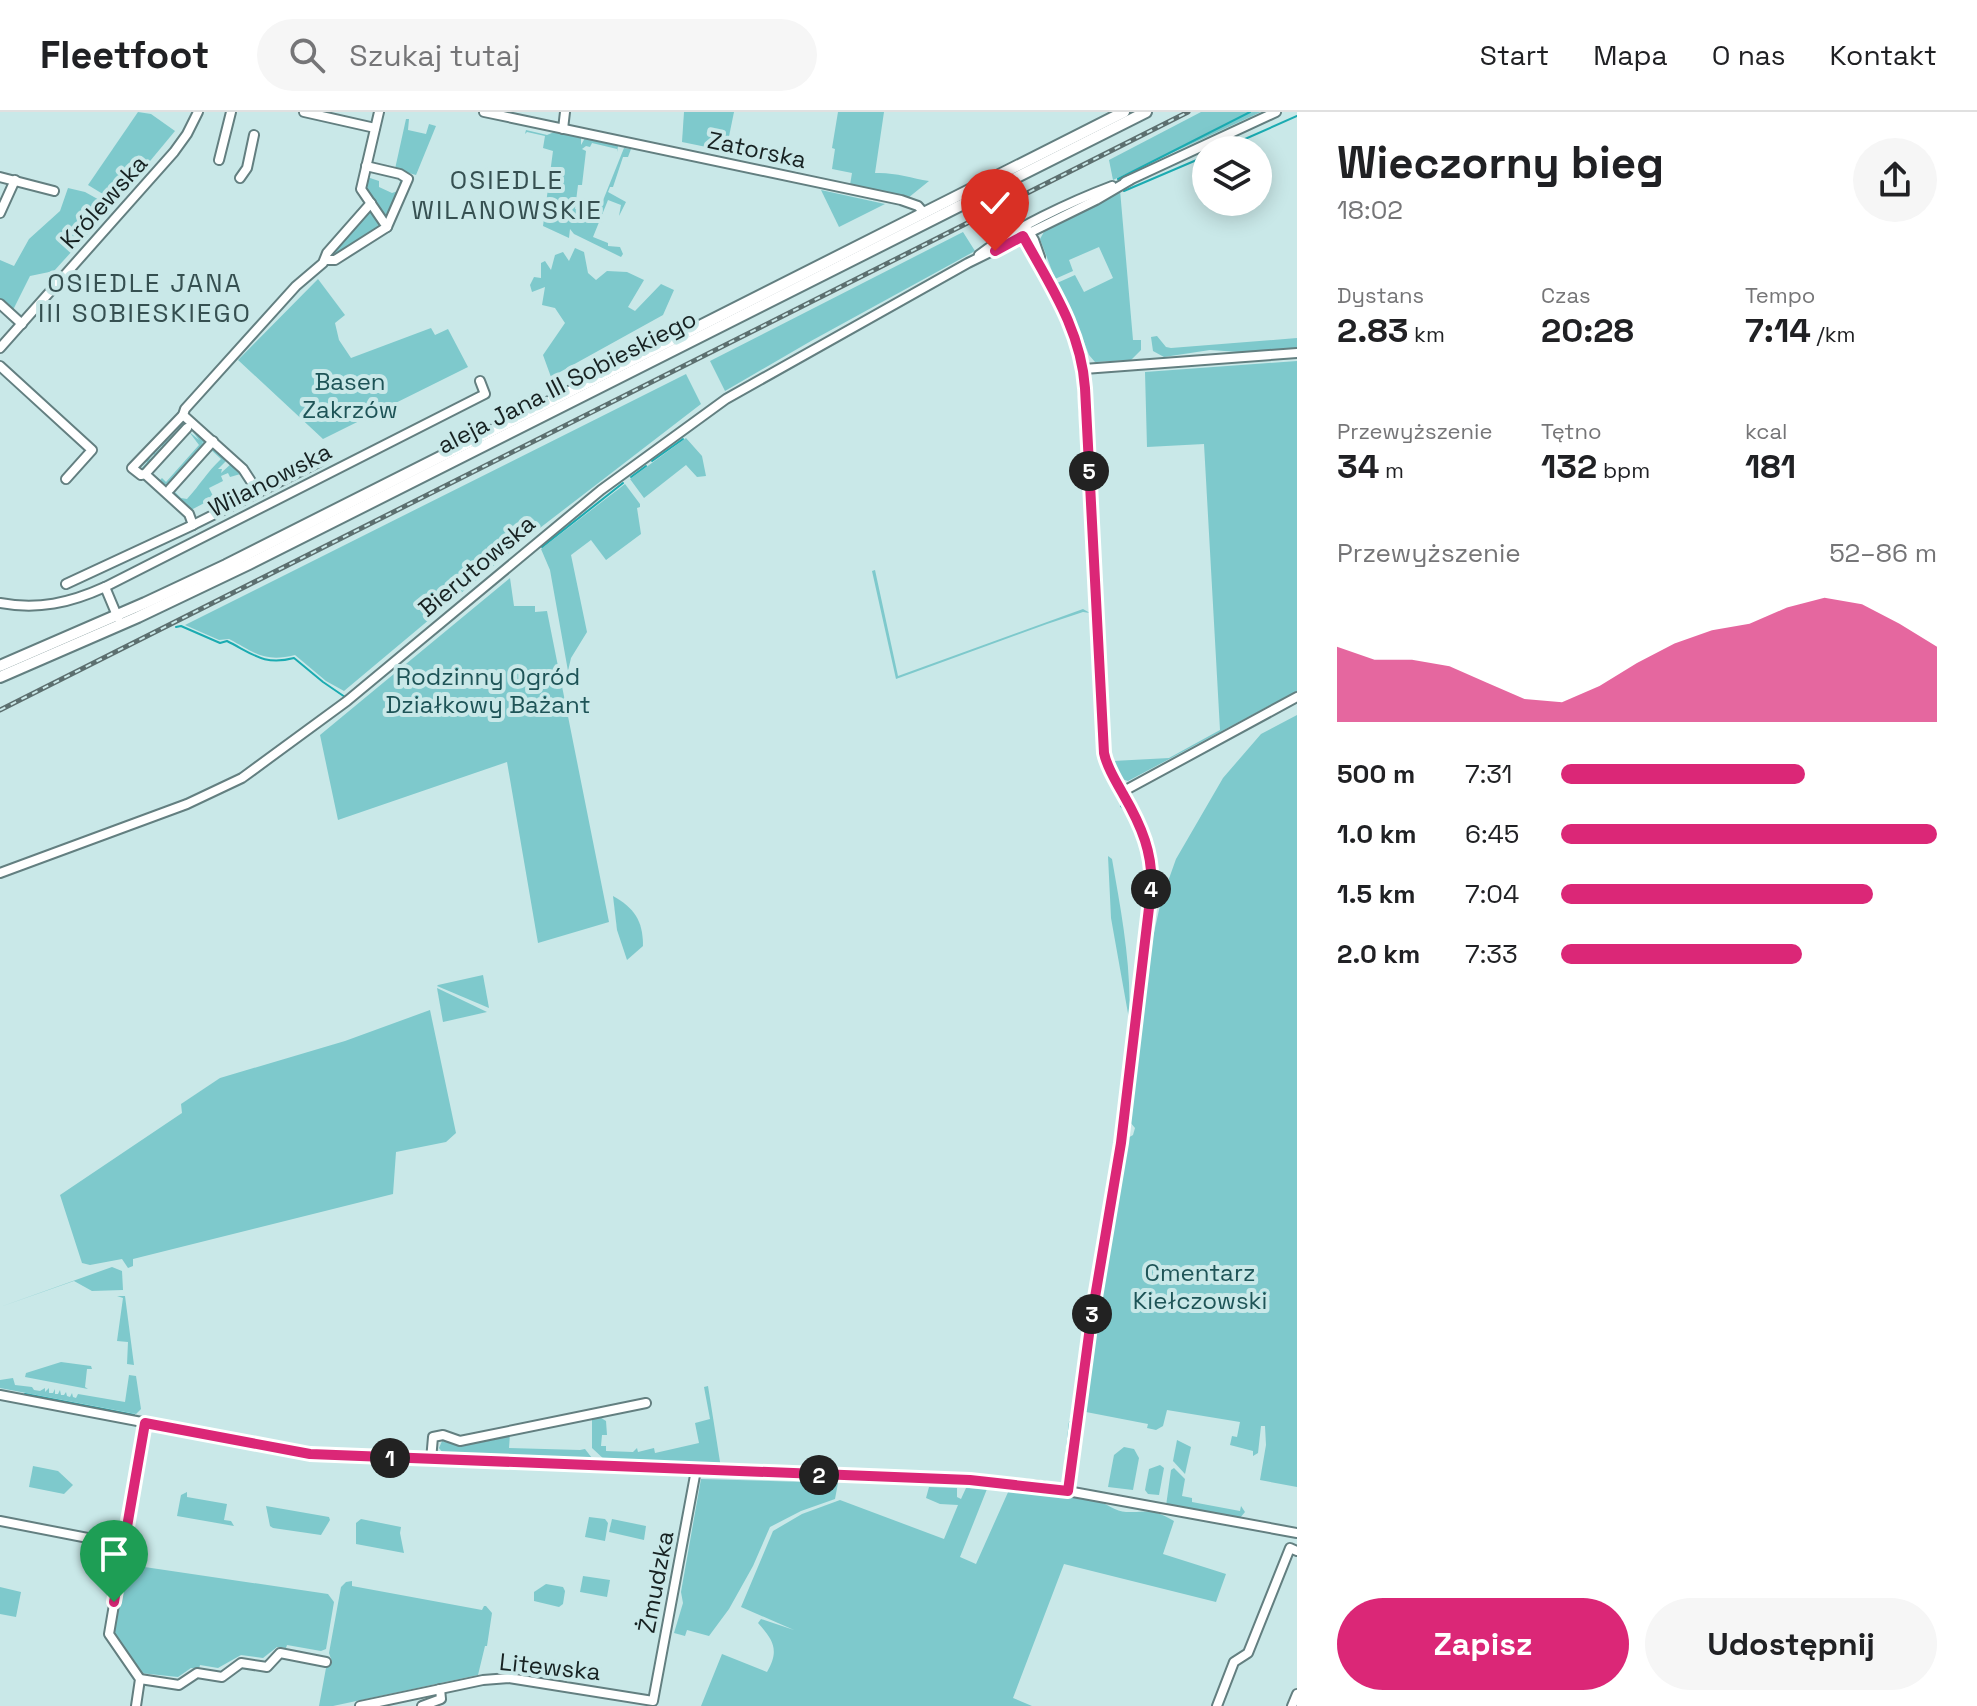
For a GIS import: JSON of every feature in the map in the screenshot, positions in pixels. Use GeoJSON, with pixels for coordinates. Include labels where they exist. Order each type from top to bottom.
{"type":"FeatureCollection","features":[{"type":"Feature","properties":{"kind":"main road","name":"aleja Jana III Sobieskiego"},"geometry":{"type":"LineString","coordinates":[[0,666],[118,615],[253,551],[1124,112]]}},
{"type":"Feature","properties":{"kind":"main road","name":"aleja Jana III Sobieskiego"},"geometry":{"type":"LineString","coordinates":[[0,677],[249,564],[1146,112]]}},
{"type":"Feature","properties":{"kind":"street","name":"Królewska"},"geometry":{"type":"LineString","coordinates":[[0,348],[167,161],[183,141],[198,112]]}},
{"type":"Feature","properties":{"kind":"street"},"geometry":{"type":"LineString","coordinates":[[219,160],[231,112]]}},
{"type":"Feature","properties":{"kind":"street"},"geometry":{"type":"LineString","coordinates":[[304,112],[375,128]]}},
{"type":"Feature","properties":{"kind":"street"},"geometry":{"type":"LineString","coordinates":[[379,112],[361,189],[387,227]]}},
{"type":"Feature","properties":{"kind":"street","name":"Zatorska"},"geometry":{"type":"LineString","coordinates":[[484,112],[901,200],[918,206],[924,213]]}},
{"type":"Feature","properties":{"kind":"street"},"geometry":{"type":"LineString","coordinates":[[563,129],[565,112]]}},
{"type":"Feature","properties":{"kind":"street","name":"Bierutowska"},"geometry":{"type":"LineString","coordinates":[[0,873],[187,804],[242,778],[347,701],[560,523],[708,411],[968,263],[987,248],[1276,112]]}},
{"type":"Feature","properties":{"kind":"street"},"geometry":{"type":"LineString","coordinates":[[240,178],[247,168],[254,135]]}},
{"type":"Feature","properties":{"kind":"street"},"geometry":{"type":"LineString","coordinates":[[325,260],[335,260],[387,227],[408,179],[400,174],[366,166]]}},
{"type":"Feature","properties":{"kind":"street"},"geometry":{"type":"LineString","coordinates":[[0,177],[54,191]]}},
{"type":"Feature","properties":{"kind":"street"},"geometry":{"type":"LineString","coordinates":[[0,213],[15,180]]}},
{"type":"Feature","properties":{"kind":"street"},"geometry":{"type":"LineString","coordinates":[[193,525],[189,514],[145,474],[141,475],[132,468],[183,415],[194,398],[296,286],[325,260],[327,253],[371,203]]}},
{"type":"Feature","properties":{"kind":"street"},"geometry":{"type":"LineString","coordinates":[[1026,232],[1067,316],[1084,369],[1104,753],[1146,842],[1152,884],[1121,1143],[1088,1340],[1068,1491]]}},
{"type":"Feature","properties":{"kind":"street"},"geometry":{"type":"LineString","coordinates":[[0,304],[22,324]]}},
{"type":"Feature","properties":{"kind":"street"},"geometry":{"type":"LineString","coordinates":[[1084,369],[1297,353]]}},
{"type":"Feature","properties":{"kind":"street"},"geometry":{"type":"LineString","coordinates":[[0,366],[92,450],[66,479]]}},
{"type":"Feature","properties":{"kind":"street","name":"Wilanowska"},"geometry":{"type":"LineString","coordinates":[[0,603],[28,607],[54,605],[105,587],[485,394],[480,381]]}},
{"type":"Feature","properties":{"kind":"street"},"geometry":{"type":"LineString","coordinates":[[183,415],[243,469],[258,492]]}},
{"type":"Feature","properties":{"kind":"street"},"geometry":{"type":"LineString","coordinates":[[145,474],[187,428]]}},
{"type":"Feature","properties":{"kind":"street"},"geometry":{"type":"LineString","coordinates":[[170,489],[213,441]]}},
{"type":"Feature","properties":{"kind":"street"},"geometry":{"type":"LineString","coordinates":[[66,584],[319,462]]}},
{"type":"Feature","properties":{"kind":"street"},"geometry":{"type":"LineString","coordinates":[[103,632],[116,621],[118,615],[105,587]]}},
{"type":"Feature","properties":{"kind":"street"},"geometry":{"type":"LineString","coordinates":[[1122,792],[1297,697]]}},
{"type":"Feature","properties":{"kind":"street"},"geometry":{"type":"LineString","coordinates":[[0,1395],[297,1452],[431,1460],[970,1480],[1068,1491],[1297,1533]]}},
{"type":"Feature","properties":{"kind":"street"},"geometry":{"type":"LineString","coordinates":[[431,1460],[433,1437],[443,1435],[460,1441],[646,1403]]}},
{"type":"Feature","properties":{"kind":"street"},"geometry":{"type":"LineString","coordinates":[[136,1706],[140,1679],[109,1634],[145,1423]]}},
{"type":"Feature","properties":{"kind":"street","name":"Żmudzka"},"geometry":{"type":"LineString","coordinates":[[642,1699],[653,1704],[696,1470]]}},
{"type":"Feature","properties":{"kind":"street"},"geometry":{"type":"LineString","coordinates":[[0,1521],[124,1545]]}},
{"type":"Feature","properties":{"kind":"street"},"geometry":{"type":"LineString","coordinates":[[1217,1706],[1234,1662],[1248,1653],[1293,1550]]}},
{"type":"Feature","properties":{"kind":"street"},"geometry":{"type":"LineString","coordinates":[[140,1679],[179,1685],[197,1673],[222,1677],[241,1663],[267,1667],[280,1653],[326,1662]]}},
{"type":"Feature","properties":{"kind":"street","name":"Litewska"},"geometry":{"type":"LineString","coordinates":[[360,1706],[483,1680],[524,1679],[642,1699]]}},
{"type":"Feature","properties":{"kind":"street"},"geometry":{"type":"LineString","coordinates":[[422,1706],[441,1699],[440,1689]]}},
{"type":"Feature","properties":{"kind":"street"},"geometry":{"type":"LineString","coordinates":[[1292,1706],[1297,1694]]}},
{"type":"Feature","properties":{"kind":"green space"},"geometry":{"type":"Polygon","coordinates":[[[138,112],[151,114],[175,131],[116,202],[88,185],[138,112]]]}},
{"type":"Feature","properties":{"kind":"green space"},"geometry":{"type":"Polygon","coordinates":[[[684,112],[734,112],[726,151],[682,142],[684,112]]]}},
{"type":"Feature","properties":{"kind":"green space"},"geometry":{"type":"Polygon","coordinates":[[[838,112],[884,112],[875,173],[929,181],[908,198],[850,185],[852,173],[832,169],[838,112]]]}},
{"type":"Feature","properties":{"kind":"green space"},"geometry":{"type":"Polygon","coordinates":[[[1201,112],[1261,112],[1209,136],[1192,136],[1192,144],[1113,180],[1109,160],[1201,112]]]}},
{"type":"Feature","properties":{"kind":"green space"},"geometry":{"type":"Polygon","coordinates":[[[406,119],[409,119],[408,130],[426,134],[429,124],[436,126],[416,175],[395,169],[406,119]]]}},
{"type":"Feature","properties":{"kind":"green space"},"geometry":{"type":"Polygon","coordinates":[[[526,130],[581,138],[581,145],[585,138],[618,146],[617,152],[617,149],[592,143],[590,147],[582,149],[586,151],[582,185],[578,185],[575,209],[594,211],[600,208],[624,148],[631,149],[628,157],[623,157],[613,187],[608,192],[626,202],[619,216],[621,205],[608,200],[593,237],[608,243],[608,246],[620,247],[621,257],[574,234],[570,229],[569,238],[543,226],[553,151],[543,148],[545,136],[525,134],[526,130]]]}},
{"type":"Feature","properties":{"kind":"green space"},"geometry":{"type":"Polygon","coordinates":[[[401,176],[406,179],[386,220],[366,186],[367,177],[379,181],[379,187],[392,193],[398,191],[401,176]]]}},
{"type":"Feature","properties":{"kind":"green space"},"geometry":{"type":"Polygon","coordinates":[[[68,188],[85,192],[112,207],[54,271],[30,276],[12,312],[0,299],[0,260],[14,266],[29,239],[60,211],[68,188]]]}},
{"type":"Feature","properties":{"kind":"green space"},"geometry":{"type":"Polygon","coordinates":[[[821,190],[885,204],[839,227],[821,190]]]}},
{"type":"Feature","properties":{"kind":"green space"},"geometry":{"type":"Polygon","coordinates":[[[1120,190],[1133,340],[1141,340],[1141,350],[1131,360],[1095,362],[1057,283],[1075,275],[1084,292],[1113,278],[1099,247],[1069,260],[1073,271],[1055,279],[1040,239],[1045,230],[1120,190]]]}},
{"type":"Feature","properties":{"kind":"green space"},"geometry":{"type":"Polygon","coordinates":[[[370,210],[374,211],[382,226],[334,257],[330,256],[331,252],[370,210]]]}},
{"type":"Feature","properties":{"kind":"green space"},"geometry":{"type":"Polygon","coordinates":[[[963,232],[975,251],[725,391],[710,361],[963,232]]]}},
{"type":"Feature","properties":{"kind":"green space"},"geometry":{"type":"Polygon","coordinates":[[[575,248],[584,252],[588,273],[596,280],[607,271],[627,272],[644,280],[628,307],[635,311],[661,284],[674,290],[663,315],[551,377],[543,355],[565,323],[555,308],[542,305],[545,287],[532,292],[530,285],[534,277],[541,278],[541,263],[545,261],[551,270],[555,255],[563,252],[569,261],[575,248]]]}},
{"type":"Feature","properties":{"kind":"green space","name":"Basen Zakrzów"},"geometry":{"type":"Polygon","coordinates":[[[318,279],[345,315],[335,323],[339,340],[351,358],[431,328],[435,335],[448,329],[468,367],[323,439],[238,360],[318,279]]]}},
{"type":"Feature","properties":{"kind":"green space"},"geometry":{"type":"Polygon","coordinates":[[[1157,336],[1166,347],[1171,348],[1297,338],[1297,348],[1239,352],[1210,350],[1164,357],[1153,351],[1151,337],[1157,336]]]}},
{"type":"Feature","properties":{"kind":"green space"},"geometry":{"type":"Polygon","coordinates":[[[1297,361],[1297,691],[1128,781],[1122,779],[1113,761],[1169,758],[1220,730],[1204,444],[1147,447],[1145,372],[1297,361]]]}},
{"type":"Feature","properties":{"kind":"green space","name":"Rodzinny Ogród Działkowy Bażant"},"geometry":{"type":"Polygon","coordinates":[[[686,374],[701,404],[523,541],[344,691],[326,681],[295,655],[267,657],[229,639],[219,640],[185,625],[686,374]]]}},
{"type":"Feature","properties":{"kind":"green space"},"geometry":{"type":"Polygon","coordinates":[[[184,419],[207,442],[207,446],[202,442],[205,447],[168,489],[164,489],[149,474],[157,463],[159,465],[152,473],[166,482],[199,445],[190,433],[182,436],[187,430],[199,440],[187,424],[146,467],[145,473],[139,471],[147,462],[144,459],[146,456],[150,459],[154,455],[151,451],[155,453],[162,446],[159,442],[165,443],[162,439],[167,440],[177,430],[174,426],[182,424],[179,420],[184,419]]]}},
{"type":"Feature","properties":{"kind":"green space"},"geometry":{"type":"Polygon","coordinates":[[[686,438],[702,456],[706,476],[697,477],[686,465],[644,498],[630,479],[686,438]]]}},
{"type":"Feature","properties":{"kind":"green space"},"geometry":{"type":"Polygon","coordinates":[[[212,447],[227,460],[218,469],[222,469],[221,473],[232,463],[244,473],[221,476],[223,481],[209,488],[214,498],[189,511],[171,492],[172,489],[181,498],[187,499],[221,459],[209,448],[212,447]]]}},
{"type":"Feature","properties":{"kind":"green space"},"geometry":{"type":"Polygon","coordinates":[[[625,484],[640,504],[637,508],[641,534],[606,560],[591,540],[571,555],[587,632],[571,658],[568,671],[550,570],[541,549],[625,484]]]}},
{"type":"Feature","properties":{"kind":"green space"},"geometry":{"type":"Polygon","coordinates":[[[875,570],[898,676],[1083,609],[1090,613],[1083,612],[1047,624],[896,679],[872,571],[875,570]]]}},
{"type":"Feature","properties":{"kind":"green space","name":"Rodzinny Ogród Działkowy Bażant"},"geometry":{"type":"Polygon","coordinates":[[[510,578],[514,606],[535,606],[535,612],[547,611],[609,922],[538,943],[507,762],[338,820],[320,735],[510,578]]]}},
{"type":"Feature","properties":{"kind":"green space","name":"Cmentarz Kiełczowski"},"geometry":{"type":"Polygon","coordinates":[[[1297,715],[1297,1487],[1260,1480],[1266,1445],[1265,1426],[1261,1426],[1258,1453],[1253,1456],[1253,1451],[1230,1445],[1232,1436],[1237,1437],[1240,1422],[1167,1410],[1163,1426],[1156,1430],[1147,1428],[1148,1424],[1086,1412],[1085,1416],[1081,1410],[1126,1139],[1133,1135],[1135,1128],[1130,1122],[1153,937],[1161,901],[1176,859],[1223,778],[1261,734],[1297,715]]]}},
{"type":"Feature","properties":{"kind":"green space"},"geometry":{"type":"Polygon","coordinates":[[[1108,856],[1112,859],[1125,939],[1129,1019],[1111,918],[1108,856]]]}},
{"type":"Feature","properties":{"kind":"green space"},"geometry":{"type":"Polygon","coordinates":[[[613,896],[632,910],[641,929],[643,946],[627,960],[617,930],[613,896]]]}},
{"type":"Feature","properties":{"kind":"green space"},"geometry":{"type":"Polygon","coordinates":[[[483,975],[489,1008],[437,986],[438,985],[483,975]]]}},
{"type":"Feature","properties":{"kind":"green space"},"geometry":{"type":"Polygon","coordinates":[[[437,988],[487,1012],[443,1022],[437,988]]]}},
{"type":"Feature","properties":{"kind":"green space"},"geometry":{"type":"Polygon","coordinates":[[[430,1010],[456,1133],[446,1142],[396,1152],[393,1194],[133,1259],[133,1266],[128,1268],[122,1259],[90,1265],[82,1263],[60,1195],[182,1113],[181,1104],[220,1078],[345,1041],[430,1010]]]}},
{"type":"Feature","properties":{"kind":"green space"},"geometry":{"type":"Polygon","coordinates":[[[112,1267],[122,1271],[123,1290],[92,1291],[74,1281],[0,1307],[112,1267]]]}},
{"type":"Feature","properties":{"kind":"green space"},"geometry":{"type":"Polygon","coordinates":[[[117,1296],[125,1296],[134,1365],[127,1364],[128,1342],[117,1341],[123,1298],[117,1296]]]}},
{"type":"Feature","properties":{"kind":"green space"},"geometry":{"type":"Polygon","coordinates":[[[61,1362],[91,1366],[92,1369],[87,1369],[85,1387],[88,1389],[25,1377],[26,1373],[61,1362]]]}},
{"type":"Feature","properties":{"kind":"green space"},"geometry":{"type":"Polygon","coordinates":[[[129,1375],[136,1376],[141,1409],[136,1414],[0,1388],[0,1380],[13,1378],[15,1385],[34,1390],[45,1388],[45,1392],[49,1388],[49,1393],[55,1389],[55,1394],[60,1390],[61,1395],[66,1392],[70,1397],[72,1393],[76,1398],[78,1394],[125,1402],[129,1375]]]}},
{"type":"Feature","properties":{"kind":"green space"},"geometry":{"type":"Polygon","coordinates":[[[708,1386],[721,1468],[606,1461],[592,1448],[592,1420],[598,1416],[606,1421],[607,1435],[602,1435],[601,1446],[606,1446],[606,1451],[633,1452],[637,1448],[638,1452],[654,1448],[655,1453],[699,1443],[695,1423],[710,1419],[704,1387],[708,1386]]]}},
{"type":"Feature","properties":{"kind":"green space"},"geometry":{"type":"Polygon","coordinates":[[[510,1434],[509,1448],[585,1449],[592,1458],[500,1455],[491,1458],[443,1453],[439,1448],[442,1441],[463,1444],[510,1434]]]}},
{"type":"Feature","properties":{"kind":"green space"},"geometry":{"type":"Polygon","coordinates":[[[1177,1440],[1191,1447],[1185,1474],[1173,1461],[1177,1440]]]}},
{"type":"Feature","properties":{"kind":"green space"},"geometry":{"type":"Polygon","coordinates":[[[1124,1447],[1134,1449],[1139,1458],[1133,1490],[1108,1487],[1114,1455],[1124,1447]]]}},
{"type":"Feature","properties":{"kind":"green space"},"geometry":{"type":"Polygon","coordinates":[[[1160,1465],[1164,1468],[1159,1495],[1148,1494],[1145,1490],[1149,1469],[1160,1465]]]}},
{"type":"Feature","properties":{"kind":"green space"},"geometry":{"type":"Polygon","coordinates":[[[33,1466],[58,1471],[73,1485],[64,1494],[29,1487],[33,1466]]]}},
{"type":"Feature","properties":{"kind":"green space"},"geometry":{"type":"Polygon","coordinates":[[[1174,1468],[1185,1479],[1182,1496],[1192,1498],[1192,1502],[1240,1511],[1241,1506],[1245,1512],[1239,1519],[1166,1506],[1171,1470],[1174,1468]]]}},
{"type":"Feature","properties":{"kind":"green space"},"geometry":{"type":"Polygon","coordinates":[[[701,1479],[838,1483],[835,1499],[801,1511],[770,1527],[729,1609],[709,1636],[687,1630],[685,1636],[674,1633],[683,1603],[681,1592],[701,1479]]]}},
{"type":"Feature","properties":{"kind":"green space"},"geometry":{"type":"Polygon","coordinates":[[[929,1487],[957,1488],[957,1497],[961,1499],[966,1488],[987,1489],[960,1557],[976,1564],[1009,1490],[1020,1490],[1100,1502],[1122,1512],[1159,1514],[1174,1521],[1163,1554],[1226,1574],[1216,1602],[1064,1564],[1013,1698],[1032,1706],[701,1706],[722,1654],[767,1672],[774,1651],[771,1640],[758,1623],[761,1619],[794,1630],[741,1607],[773,1531],[802,1514],[840,1500],[944,1539],[958,1505],[940,1504],[926,1498],[929,1487]]]}},
{"type":"Feature","properties":{"kind":"green space"},"geometry":{"type":"Polygon","coordinates":[[[187,1492],[187,1497],[227,1504],[224,1520],[231,1521],[234,1526],[177,1516],[181,1495],[187,1492]]]}},
{"type":"Feature","properties":{"kind":"green space"},"geometry":{"type":"Polygon","coordinates":[[[266,1506],[329,1517],[330,1520],[321,1535],[273,1528],[266,1506]]]}},
{"type":"Feature","properties":{"kind":"green space"},"geometry":{"type":"Polygon","coordinates":[[[589,1517],[605,1519],[608,1523],[605,1541],[585,1537],[589,1517]]]}},
{"type":"Feature","properties":{"kind":"green space"},"geometry":{"type":"Polygon","coordinates":[[[361,1519],[401,1527],[404,1553],[356,1544],[356,1523],[361,1519]]]}},
{"type":"Feature","properties":{"kind":"green space"},"geometry":{"type":"Polygon","coordinates":[[[612,1519],[646,1526],[644,1540],[609,1532],[612,1519]]]}},
{"type":"Feature","properties":{"kind":"green space"},"geometry":{"type":"Polygon","coordinates":[[[124,1559],[131,1559],[131,1565],[328,1594],[334,1602],[326,1649],[321,1651],[287,1645],[286,1648],[277,1647],[263,1658],[241,1655],[218,1668],[200,1665],[199,1669],[191,1668],[178,1677],[140,1673],[114,1634],[124,1559]]]}},
{"type":"Feature","properties":{"kind":"green space"},"geometry":{"type":"Polygon","coordinates":[[[583,1576],[610,1580],[607,1597],[580,1592],[583,1576]]]}},
{"type":"Feature","properties":{"kind":"green space"},"geometry":{"type":"Polygon","coordinates":[[[352,1581],[352,1586],[482,1610],[486,1606],[492,1613],[478,1675],[333,1706],[319,1706],[326,1668],[332,1662],[329,1653],[341,1587],[352,1581]]]}},
{"type":"Feature","properties":{"kind":"green space"},"geometry":{"type":"Polygon","coordinates":[[[546,1584],[563,1587],[563,1604],[559,1607],[534,1601],[534,1592],[546,1584]]]}},
{"type":"Feature","properties":{"kind":"green space"},"geometry":{"type":"Polygon","coordinates":[[[0,1587],[21,1592],[16,1617],[0,1614],[0,1587]]]}},
{"type":"Feature","properties":{"kind":"waterway"},"geometry":{"type":"LineString","coordinates":[[1118,179],[1250,112]]}},
{"type":"Feature","properties":{"kind":"waterway"},"geometry":{"type":"LineString","coordinates":[[1252,136],[1297,116]]}},
{"type":"Feature","properties":{"kind":"waterway"},"geometry":{"type":"LineString","coordinates":[[1124,191],[1192,162]]}},
{"type":"Feature","properties":{"kind":"waterway"},"geometry":{"type":"LineString","coordinates":[[652,461],[683,439]]}},
{"type":"Feature","properties":{"kind":"waterway"},"geometry":{"type":"LineString","coordinates":[[631,477],[646,466]]}},
{"type":"Feature","properties":{"kind":"waterway"},"geometry":{"type":"LineString","coordinates":[[542,547],[623,483]]}},
{"type":"Feature","properties":{"kind":"waterway"},"geometry":{"type":"LineString","coordinates":[[176,627],[181,626],[220,643],[227,641],[266,660],[294,658],[345,697]]}},
{"type":"Feature","properties":{"kind":"waterway"},"geometry":{"type":"LineString","coordinates":[[1072,1413],[1116,1145],[1146,890],[1139,834],[1121,806]]}},
{"type":"Feature","properties":{"kind":"waterway"},"geometry":{"type":"LineString","coordinates":[[25,1394],[134,1415]]}},
{"type":"Feature","properties":{"kind":"waterway"},"geometry":{"type":"LineString","coordinates":[[1065,1465],[1070,1422]]}},
{"type":"Feature","properties":{"kind":"railway"},"geometry":{"type":"LineString","coordinates":[[0,710],[1188,112]]}},
{"type":"Feature","properties":{"kind":"district","name":"OSIEDLE WILANOWSKIE"},"geometry":{"type":"Point","coordinates":[507,195]}},
{"type":"Feature","properties":{"kind":"district","name":"OSIEDLE JANA III SOBIESKIEGO"},"geometry":{"type":"Point","coordinates":[145,298]}},
{"type":"Feature","properties":{"kind":"route"},"geometry":{"type":"LineString","coordinates":[[114,1602],[145,1423],[310,1454],[970,1480],[1068,1491],[1090,1327],[1121,1143],[1151,891],[1151,867],[1140,824],[1106,763],[1104,753],[1084,369],[1080,352],[1044,269],[1023,236],[995,251]]}}]}
